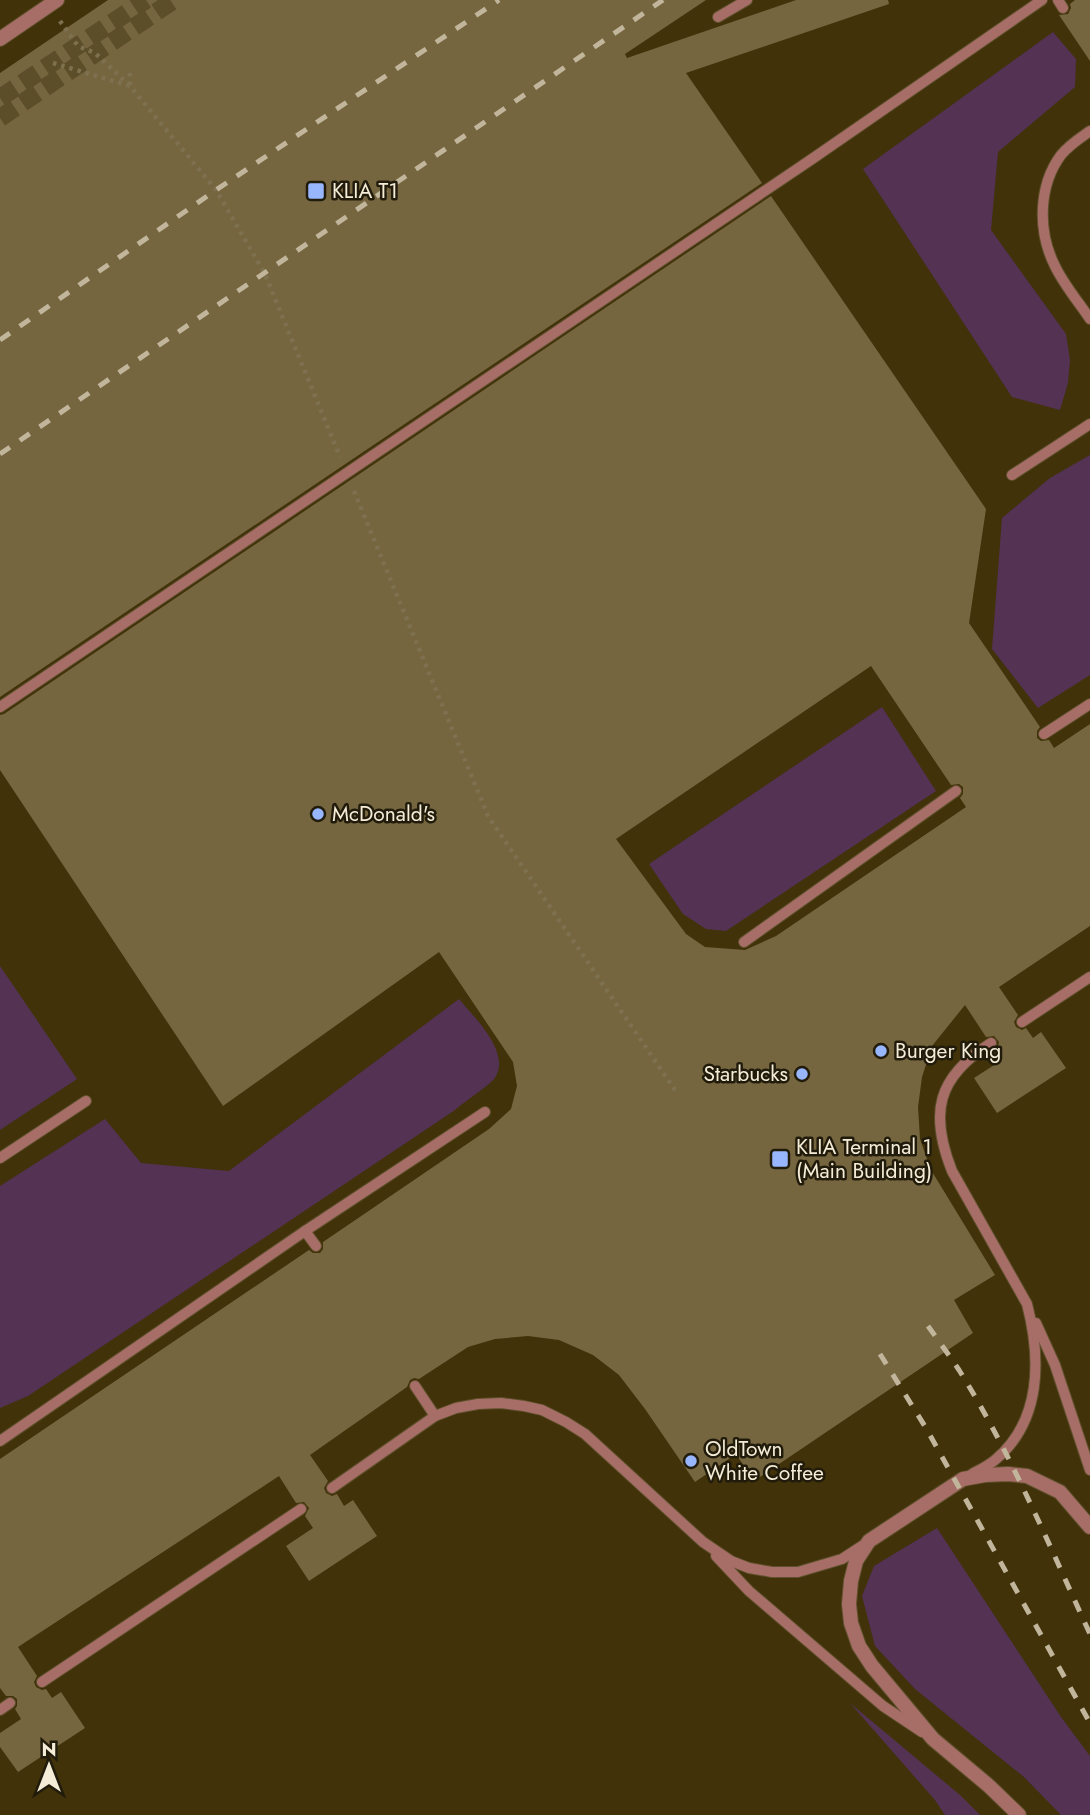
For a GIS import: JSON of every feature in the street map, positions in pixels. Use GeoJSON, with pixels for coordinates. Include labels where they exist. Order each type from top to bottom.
{"type":"FeatureCollection","features":[{"type":"Feature","properties":{"kind":"street"},"geometry":{"type":"LineString","coordinates":[[0,39],[57,0]]}},
{"type":"Feature","properties":{"kind":"street"},"geometry":{"type":"LineString","coordinates":[[1019,1815],[933,1739],[872,1666],[859,1646],[851,1623],[851,1581],[856,1561],[869,1541],[963,1479],[985,1475],[1027,1476],[1060,1492],[1090,1527]]}},
{"type":"Feature","properties":{"kind":"lane"},"geometry":{"type":"LineString","coordinates":[[0,707],[812,159],[1042,0]]}},
{"type":"Feature","properties":{"kind":"lane"},"geometry":{"type":"LineString","coordinates":[[718,17],[742,2]]}},
{"type":"Feature","properties":{"kind":"lane"},"geometry":{"type":"LineString","coordinates":[[1090,131],[1062,154],[1052,169],[1045,192],[1042,218],[1045,243],[1055,266],[1090,319]]}},
{"type":"Feature","properties":{"kind":"lane"},"geometry":{"type":"LineString","coordinates":[[1012,475],[1090,424]]}},
{"type":"Feature","properties":{"kind":"lane"},"geometry":{"type":"LineString","coordinates":[[1044,734],[1090,704]]}},
{"type":"Feature","properties":{"kind":"lane"},"geometry":{"type":"LineString","coordinates":[[744,942],[956,791]]}},
{"type":"Feature","properties":{"kind":"lane"},"geometry":{"type":"LineString","coordinates":[[1022,1022],[1090,977]]}},
{"type":"Feature","properties":{"kind":"lane"},"geometry":{"type":"LineString","coordinates":[[991,1043],[970,1056],[954,1073],[946,1087],[941,1105],[943,1149],[952,1171],[1027,1304],[1055,1365],[1090,1470]]}},
{"type":"Feature","properties":{"kind":"lane"},"geometry":{"type":"LineString","coordinates":[[0,1158],[86,1101]]}},
{"type":"Feature","properties":{"kind":"lane"},"geometry":{"type":"LineString","coordinates":[[0,1441],[485,1111]]}},
{"type":"Feature","properties":{"kind":"lane"},"geometry":{"type":"LineString","coordinates":[[305,1231],[316,1246]]}},
{"type":"Feature","properties":{"kind":"lane"},"geometry":{"type":"LineString","coordinates":[[963,1479],[994,1461],[1006,1449],[1019,1431],[1029,1407],[1037,1370],[1033,1328],[1027,1304]]}},
{"type":"Feature","properties":{"kind":"lane"},"geometry":{"type":"LineString","coordinates":[[415,1387],[435,1416]]}},
{"type":"Feature","properties":{"kind":"lane"},"geometry":{"type":"LineString","coordinates":[[332,1488],[435,1416],[456,1408],[501,1403],[542,1410],[585,1434],[703,1542],[749,1591],[883,1706],[933,1739]]}},
{"type":"Feature","properties":{"kind":"lane"},"geometry":{"type":"LineString","coordinates":[[42,1682],[300,1509]]}},
{"type":"Feature","properties":{"kind":"lane"},"geometry":{"type":"LineString","coordinates":[[703,1542],[731,1561],[749,1568],[772,1572],[798,1572],[842,1559],[869,1541]]}},
{"type":"Feature","properties":{"kind":"lane"},"geometry":{"type":"LineString","coordinates":[[0,1710],[10,1703]]}},
{"type":"Feature","properties":{"kind":"path"},"geometry":{"type":"LineString","coordinates":[[71,36],[78,46],[95,53],[130,86],[216,190],[265,274],[488,816],[677,1093]]}},
{"type":"Feature","properties":{"kind":"path"},"geometry":{"type":"LineString","coordinates":[[53,63],[130,86]]}},
{"type":"Feature","properties":{"kind":"path"},"geometry":{"type":"LineString","coordinates":[[130,69],[130,86]]}},
{"type":"Feature","properties":{"kind":"shaded area"},"geometry":{"type":"Polygon","coordinates":[[[1053,32],[1076,59],[1075,87],[998,152],[991,230],[1066,334],[1070,360],[1068,383],[1060,410],[1012,397],[863,169],[1053,32]]]}},
{"type":"Feature","properties":{"kind":"shaded area"},"geometry":{"type":"Polygon","coordinates":[[[1090,455],[1090,675],[1038,708],[992,649],[1002,518],[1050,478],[1090,455]]]}},
{"type":"Feature","properties":{"kind":"shaded area"},"geometry":{"type":"Polygon","coordinates":[[[882,707],[936,791],[726,931],[706,929],[683,914],[649,864],[882,707]]]}},
{"type":"Feature","properties":{"kind":"shaded area"},"geometry":{"type":"Polygon","coordinates":[[[0,966],[77,1079],[0,1130],[0,966]]]}},
{"type":"Feature","properties":{"kind":"shaded area"},"geometry":{"type":"Polygon","coordinates":[[[459,999],[482,1026],[495,1047],[499,1069],[490,1083],[455,1110],[28,1396],[0,1408],[0,1186],[105,1119],[141,1163],[229,1171],[459,999]]]}},
{"type":"Feature","properties":{"kind":"shaded area"},"geometry":{"type":"Polygon","coordinates":[[[937,1528],[1061,1717],[1090,1756],[1090,1815],[1061,1815],[1024,1777],[915,1689],[875,1646],[862,1596],[874,1566],[937,1528]]]}},
{"type":"Feature","properties":{"kind":"shaded area"},"geometry":{"type":"Polygon","coordinates":[[[850,1703],[960,1795],[980,1815],[945,1815],[850,1703]]]}},
{"type":"Feature","properties":{"kind":"building"},"geometry":{"type":"Polygon","coordinates":[[[108,0],[706,0],[625,54],[627,58],[796,0],[888,0],[889,4],[686,73],[762,183],[0,697],[0,73],[108,0]]]}},
{"type":"Feature","properties":{"kind":"building"},"geometry":{"type":"Polygon","coordinates":[[[1075,0],[1090,0],[1090,61],[1059,15],[1068,14],[1070,4],[1075,0]]]}},
{"type":"Feature","properties":{"kind":"building","name":"KLIA Terminal 1 (Main Building)"},"geometry":{"type":"Polygon","coordinates":[[[771,196],[986,509],[969,623],[1040,727],[1037,738],[1041,741],[1049,740],[1054,748],[1090,724],[1090,926],[999,987],[1018,1015],[1014,1022],[1016,1027],[1022,1030],[1026,1028],[1033,1038],[1041,1032],[1066,1068],[997,1113],[974,1078],[1002,1060],[995,1050],[999,1042],[994,1036],[986,1037],[965,1005],[932,1046],[922,1077],[918,1107],[920,1139],[931,1170],[995,1275],[954,1300],[973,1333],[754,1481],[736,1454],[695,1482],[619,1375],[593,1355],[559,1340],[528,1336],[495,1339],[468,1347],[419,1379],[410,1380],[407,1387],[310,1455],[328,1481],[324,1488],[326,1493],[332,1496],[337,1494],[344,1506],[353,1500],[377,1536],[309,1581],[286,1546],[313,1528],[305,1516],[309,1508],[304,1502],[296,1503],[279,1476],[18,1647],[37,1676],[34,1682],[36,1687],[46,1689],[52,1698],[61,1692],[85,1728],[18,1772],[0,1747],[0,1733],[21,1719],[15,1709],[17,1699],[6,1696],[0,1688],[0,1459],[309,1250],[320,1253],[323,1242],[489,1129],[511,1109],[517,1086],[513,1062],[439,952],[223,1106],[0,770],[0,715],[771,196]],[[871,666],[616,839],[686,934],[705,947],[745,950],[776,936],[966,807],[960,798],[963,787],[959,784],[951,785],[871,666]]]}},
{"type":"Feature","properties":{"kind":"tunnel"},"geometry":{"type":"LineString","coordinates":[[0,98],[146,0]]}},
{"type":"Feature","properties":{"kind":"tunnel"},"geometry":{"type":"LineString","coordinates":[[0,118],[174,0]]}},
{"type":"Feature","properties":{"kind":"railway"},"geometry":{"type":"LineString","coordinates":[[0,340],[216,190],[499,0]]}},
{"type":"Feature","properties":{"kind":"railway"},"geometry":{"type":"LineString","coordinates":[[0,454],[663,0]]}},
{"type":"Feature","properties":{"kind":"railway"},"geometry":{"type":"LineString","coordinates":[[928,1326],[959,1370],[996,1434],[1090,1634]]}},
{"type":"Feature","properties":{"kind":"railway"},"geometry":{"type":"LineString","coordinates":[[880,1354],[926,1428],[1090,1723]]}},
{"type":"Feature","properties":{"kind":"place","name":"KLIA T1"},"geometry":{"type":"Point","coordinates":[316,191]}},
{"type":"Feature","properties":{"kind":"place","name":"McDonald's"},"geometry":{"type":"Point","coordinates":[318,814]}},
{"type":"Feature","properties":{"kind":"place","name":"Burger King"},"geometry":{"type":"Point","coordinates":[881,1051]}},
{"type":"Feature","properties":{"kind":"place","name":"Starbucks"},"geometry":{"type":"Point","coordinates":[802,1074]}},
{"type":"Feature","properties":{"kind":"place","name":"KLIA Terminal 1 (Main Building)"},"geometry":{"type":"Point","coordinates":[780,1159]}},
{"type":"Feature","properties":{"kind":"place","name":"OldTown White Coffee"},"geometry":{"type":"Point","coordinates":[691,1461]}}]}
